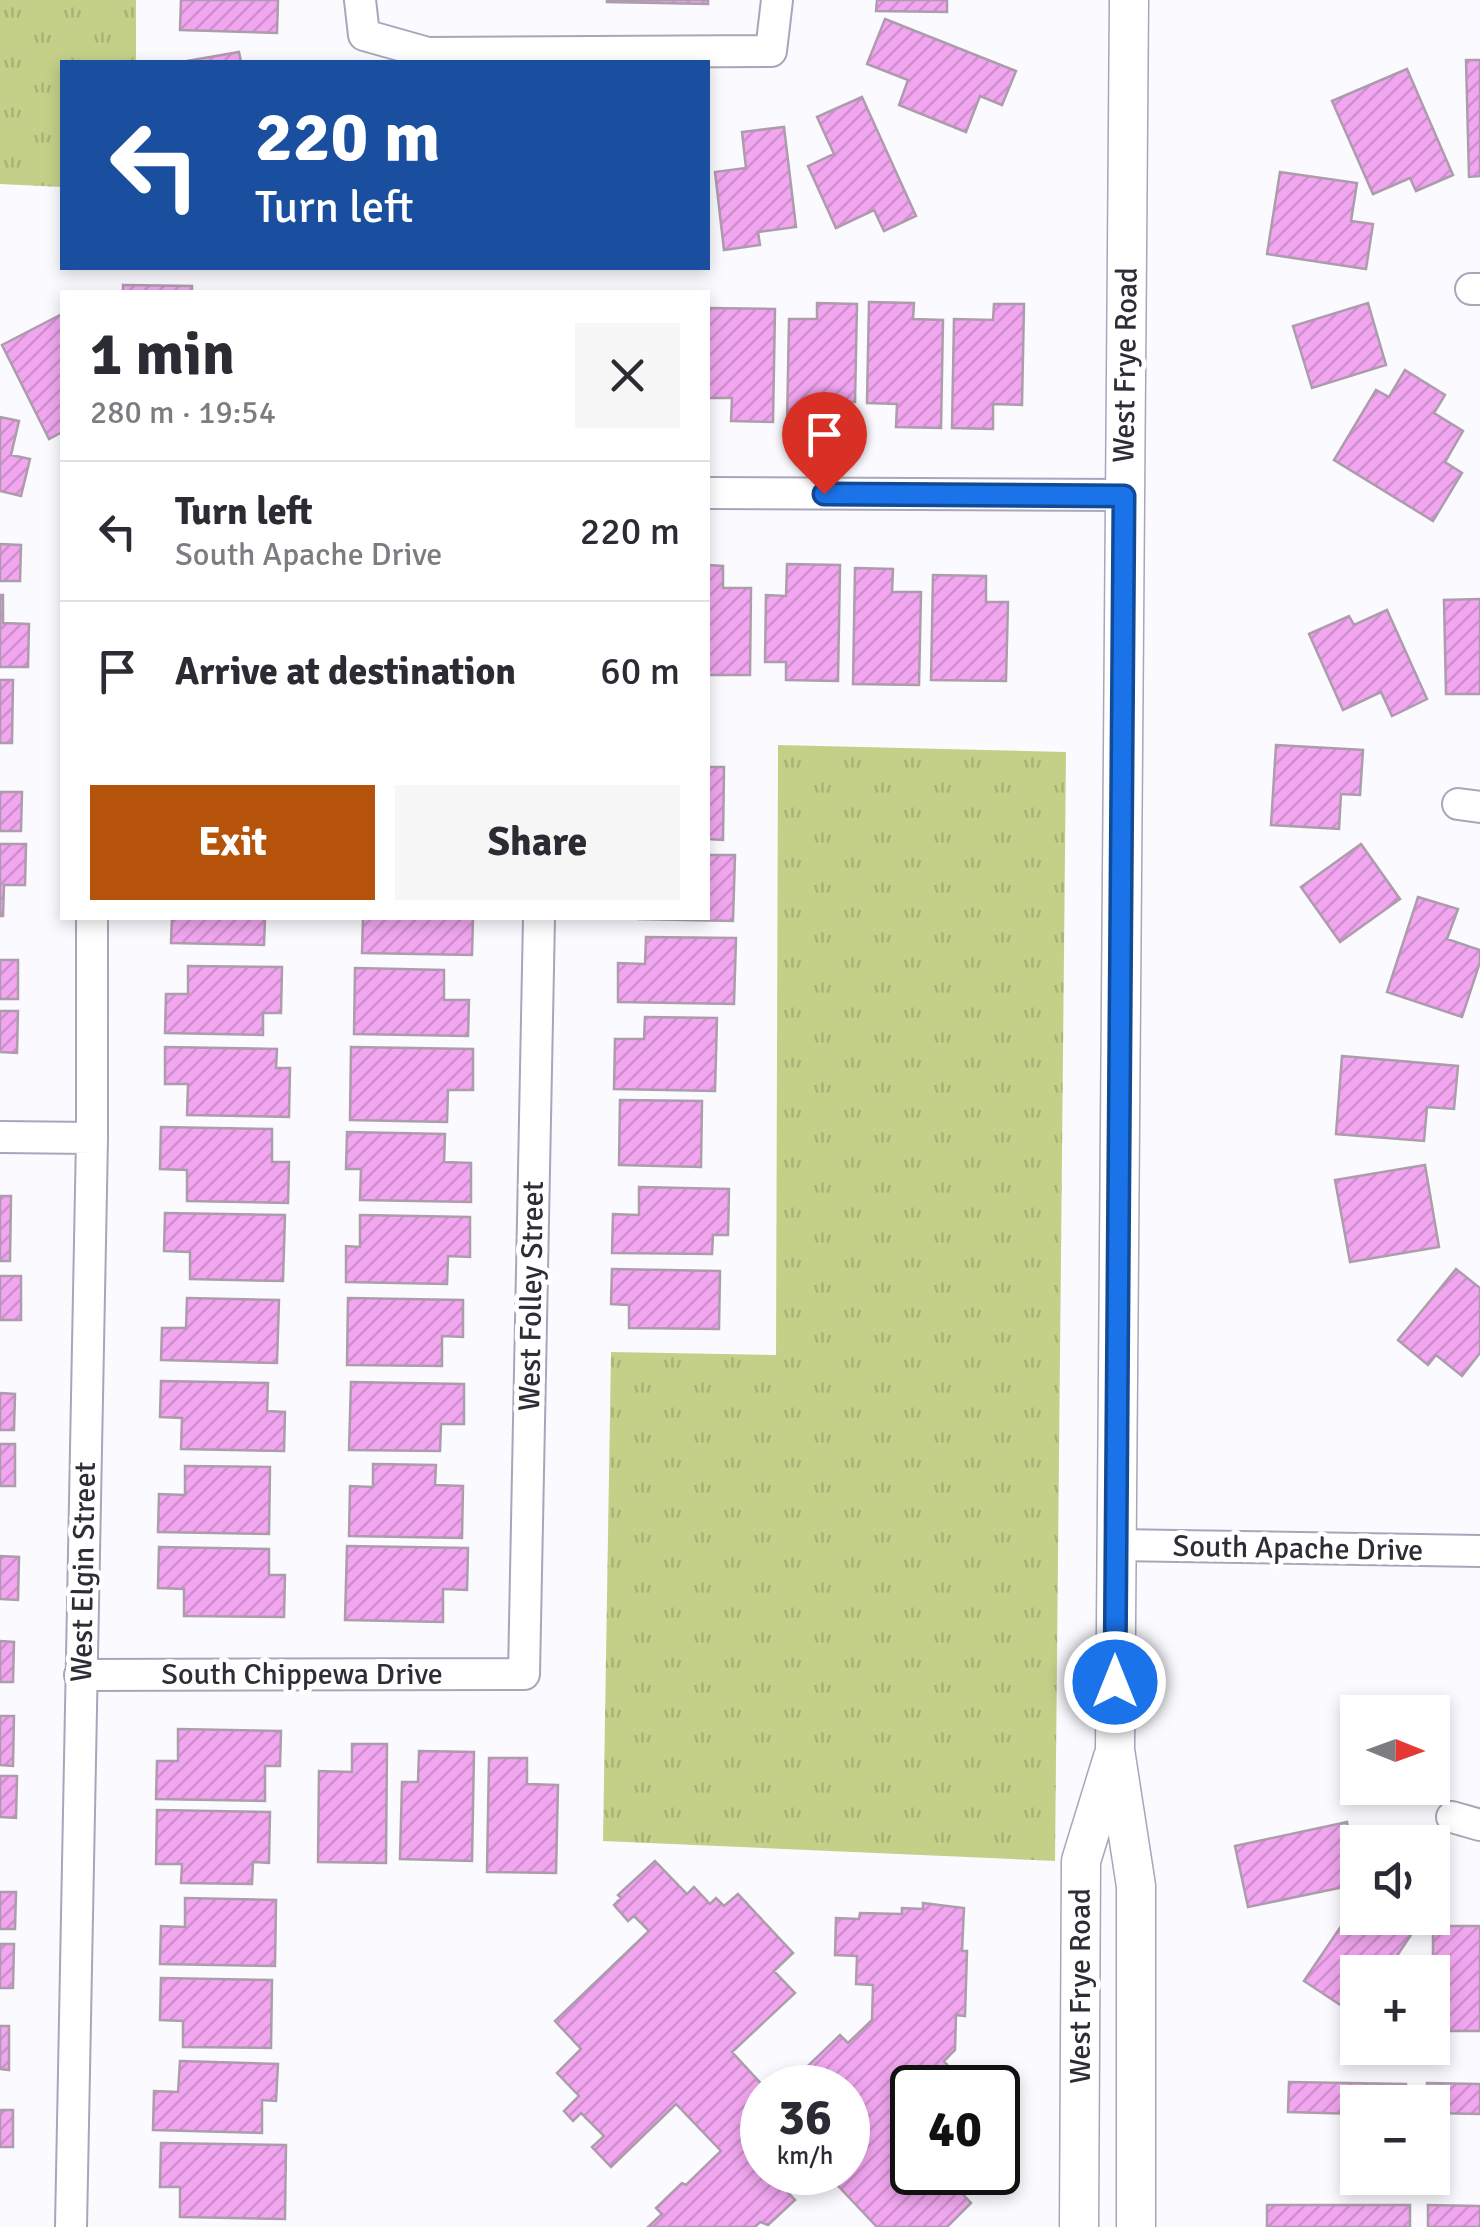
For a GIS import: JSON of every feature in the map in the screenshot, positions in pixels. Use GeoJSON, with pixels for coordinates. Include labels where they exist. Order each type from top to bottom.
{"type":"FeatureCollection","features":[{"type":"Feature","properties":{"kind":"street"},"geometry":{"type":"LineString","coordinates":[[360,0],[364,35],[428,53],[771,51],[777,0]]}},
{"type":"Feature","properties":{"kind":"street","name":"West Frye Road"},"geometry":{"type":"LineString","coordinates":[[1129,0],[1115,1750],[1136,1886],[1136,2227]]}},
{"type":"Feature","properties":{"kind":"street"},"geometry":{"type":"LineString","coordinates":[[710,493],[1124,496]]}},
{"type":"Feature","properties":{"kind":"street","name":"West Elgin Street"},"geometry":{"type":"LineString","coordinates":[[71,2227],[92,1138],[92,920]]}},
{"type":"Feature","properties":{"kind":"street","name":"West Folley Street"},"geometry":{"type":"LineString","coordinates":[[524,1674],[539,920]]}},
{"type":"Feature","properties":{"kind":"street"},"geometry":{"type":"LineString","coordinates":[[0,1137],[92,1138]]}},
{"type":"Feature","properties":{"kind":"street","name":"South Apache Drive"},"geometry":{"type":"LineString","coordinates":[[1116,1545],[1480,1551]]}},
{"type":"Feature","properties":{"kind":"street","name":"South Chippewa Drive"},"geometry":{"type":"LineString","coordinates":[[80,1675],[524,1674]]}},
{"type":"Feature","properties":{"kind":"street","name":"West Frye Road"},"geometry":{"type":"LineString","coordinates":[[1078,2227],[1081,1860],[1115,1750]]}},
{"type":"Feature","properties":{"kind":"green space"},"geometry":{"type":"Polygon","coordinates":[[[0,0],[136,0],[136,60],[60,60],[60,187],[0,184],[0,0]]]}},
{"type":"Feature","properties":{"kind":"green space"},"geometry":{"type":"Polygon","coordinates":[[[778,745],[1066,752],[1055,1861],[603,1841],[611,1352],[776,1355],[778,745]]]}},
{"type":"Feature","properties":{"kind":"building"},"geometry":{"type":"Polygon","coordinates":[[[181,0],[278,0],[277,33],[180,30],[181,0]]]}},
{"type":"Feature","properties":{"kind":"building"},"geometry":{"type":"Polygon","coordinates":[[[708,0],[708,4],[607,2],[708,0]]]}},
{"type":"Feature","properties":{"kind":"building"},"geometry":{"type":"Polygon","coordinates":[[[877,0],[947,0],[947,12],[876,11],[877,0]]]}},
{"type":"Feature","properties":{"kind":"building"},"geometry":{"type":"Polygon","coordinates":[[[885,19],[1016,71],[1002,105],[980,96],[966,132],[899,105],[908,80],[867,64],[885,19]]]}},
{"type":"Feature","properties":{"kind":"building"},"geometry":{"type":"Polygon","coordinates":[[[239,52],[241,60],[193,60],[239,52]]]}},
{"type":"Feature","properties":{"kind":"building"},"geometry":{"type":"Polygon","coordinates":[[[1466,60],[1480,60],[1480,176],[1469,177],[1466,60]]]}},
{"type":"Feature","properties":{"kind":"building"},"geometry":{"type":"Polygon","coordinates":[[[1407,69],[1453,175],[1416,191],[1410,178],[1373,194],[1332,101],[1407,69]]]}},
{"type":"Feature","properties":{"kind":"building"},"geometry":{"type":"Polygon","coordinates":[[[862,97],[916,216],[884,231],[874,210],[836,228],[808,166],[834,154],[817,117],[862,97]]]}},
{"type":"Feature","properties":{"kind":"building"},"geometry":{"type":"Polygon","coordinates":[[[784,127],[796,227],[758,232],[760,245],[724,250],[715,172],[746,168],[742,132],[784,127]]]}},
{"type":"Feature","properties":{"kind":"building"},"geometry":{"type":"Polygon","coordinates":[[[1280,172],[1357,183],[1351,221],[1373,224],[1366,269],[1267,254],[1280,172]]]}},
{"type":"Feature","properties":{"kind":"building"},"geometry":{"type":"Polygon","coordinates":[[[123,285],[192,286],[192,290],[123,290],[123,285]]]}},
{"type":"Feature","properties":{"kind":"building"},"geometry":{"type":"Polygon","coordinates":[[[869,302],[914,303],[913,319],[943,320],[941,428],[896,427],[897,404],[867,403],[869,302]]]}},
{"type":"Feature","properties":{"kind":"building"},"geometry":{"type":"Polygon","coordinates":[[[817,303],[857,304],[855,402],[825,401],[824,427],[787,426],[789,319],[817,319],[817,303]]]}},
{"type":"Feature","properties":{"kind":"building"},"geometry":{"type":"Polygon","coordinates":[[[1368,303],[1386,365],[1312,388],[1293,326],[1368,303]]]}},
{"type":"Feature","properties":{"kind":"building"},"geometry":{"type":"Polygon","coordinates":[[[994,304],[1024,304],[1022,405],[993,404],[993,429],[952,428],[954,319],[993,320],[994,304]]]}},
{"type":"Feature","properties":{"kind":"building"},"geometry":{"type":"Polygon","coordinates":[[[710,308],[775,309],[773,422],[731,421],[732,398],[710,398],[710,308]]]}},
{"type":"Feature","properties":{"kind":"building"},"geometry":{"type":"Polygon","coordinates":[[[60,315],[60,433],[49,439],[2,345],[60,315]]]}},
{"type":"Feature","properties":{"kind":"building"},"geometry":{"type":"Polygon","coordinates":[[[1405,370],[1445,395],[1434,413],[1463,431],[1445,462],[1462,473],[1433,521],[1334,460],[1376,390],[1389,397],[1405,370]]]}},
{"type":"Feature","properties":{"kind":"building"},"geometry":{"type":"Polygon","coordinates":[[[0,417],[19,421],[11,455],[30,459],[21,496],[0,491],[0,417]]]}},
{"type":"Feature","properties":{"kind":"building"},"geometry":{"type":"Polygon","coordinates":[[[0,544],[21,545],[20,581],[0,581],[0,544]]]}},
{"type":"Feature","properties":{"kind":"building"},"geometry":{"type":"Polygon","coordinates":[[[787,564],[840,565],[838,681],[786,680],[786,662],[765,662],[766,595],[786,596],[787,564]]]}},
{"type":"Feature","properties":{"kind":"building"},"geometry":{"type":"Polygon","coordinates":[[[710,565],[723,566],[723,588],[751,588],[750,675],[710,675],[710,565]]]}},
{"type":"Feature","properties":{"kind":"building"},"geometry":{"type":"Polygon","coordinates":[[[855,568],[893,569],[892,592],[921,592],[919,685],[853,684],[855,568]]]}},
{"type":"Feature","properties":{"kind":"building"},"geometry":{"type":"Polygon","coordinates":[[[933,575],[986,576],[986,602],[1008,602],[1006,681],[931,680],[933,575]]]}},
{"type":"Feature","properties":{"kind":"building"},"geometry":{"type":"Polygon","coordinates":[[[0,595],[3,623],[29,624],[28,667],[0,667],[0,595]]]}},
{"type":"Feature","properties":{"kind":"building"},"geometry":{"type":"Polygon","coordinates":[[[1480,599],[1480,694],[1446,694],[1444,600],[1480,599]]]}},
{"type":"Feature","properties":{"kind":"building"},"geometry":{"type":"Polygon","coordinates":[[[1387,610],[1427,699],[1392,716],[1381,692],[1343,710],[1309,634],[1349,616],[1354,625],[1387,610]]]}},
{"type":"Feature","properties":{"kind":"building"},"geometry":{"type":"Polygon","coordinates":[[[0,680],[13,680],[12,743],[0,743],[0,680]]]}},
{"type":"Feature","properties":{"kind":"building"},"geometry":{"type":"Polygon","coordinates":[[[1276,745],[1363,750],[1360,795],[1341,794],[1339,829],[1271,825],[1276,745]]]}},
{"type":"Feature","properties":{"kind":"building"},"geometry":{"type":"Polygon","coordinates":[[[710,767],[724,767],[723,840],[710,839],[710,767]]]}},
{"type":"Feature","properties":{"kind":"building"},"geometry":{"type":"Polygon","coordinates":[[[0,792],[22,792],[21,831],[0,831],[0,792]]]}},
{"type":"Feature","properties":{"kind":"building"},"geometry":{"type":"Polygon","coordinates":[[[0,844],[26,844],[25,885],[4,885],[3,916],[0,916],[0,844]]]}},
{"type":"Feature","properties":{"kind":"building"},"geometry":{"type":"Polygon","coordinates":[[[1361,844],[1400,899],[1340,942],[1301,887],[1361,844]]]}},
{"type":"Feature","properties":{"kind":"building"},"geometry":{"type":"Polygon","coordinates":[[[710,855],[735,855],[733,921],[685,920],[710,920],[710,855]]]}},
{"type":"Feature","properties":{"kind":"building"},"geometry":{"type":"Polygon","coordinates":[[[1418,897],[1458,909],[1447,939],[1480,950],[1480,962],[1462,1017],[1387,992],[1418,897]]]}},
{"type":"Feature","properties":{"kind":"building"},"geometry":{"type":"Polygon","coordinates":[[[172,920],[265,920],[264,945],[171,943],[172,920]]]}},
{"type":"Feature","properties":{"kind":"building"},"geometry":{"type":"Polygon","coordinates":[[[363,920],[473,920],[472,955],[362,953],[363,920]]]}},
{"type":"Feature","properties":{"kind":"building"},"geometry":{"type":"Polygon","coordinates":[[[646,937],[736,938],[734,1004],[618,1002],[618,963],[645,964],[646,937]]]}},
{"type":"Feature","properties":{"kind":"building"},"geometry":{"type":"Polygon","coordinates":[[[0,960],[18,960],[18,999],[0,999],[0,960]]]}},
{"type":"Feature","properties":{"kind":"building"},"geometry":{"type":"Polygon","coordinates":[[[188,966],[282,967],[281,1013],[263,1013],[263,1035],[165,1033],[166,994],[188,994],[188,966]]]}},
{"type":"Feature","properties":{"kind":"building"},"geometry":{"type":"Polygon","coordinates":[[[355,968],[444,970],[444,1000],[469,1000],[468,1036],[354,1034],[355,968]]]}},
{"type":"Feature","properties":{"kind":"building"},"geometry":{"type":"Polygon","coordinates":[[[0,1011],[18,1011],[17,1053],[0,1052],[0,1011]]]}},
{"type":"Feature","properties":{"kind":"building"},"geometry":{"type":"Polygon","coordinates":[[[645,1017],[717,1018],[715,1091],[614,1089],[615,1039],[644,1039],[645,1017]]]}},
{"type":"Feature","properties":{"kind":"building"},"geometry":{"type":"Polygon","coordinates":[[[165,1047],[277,1049],[276,1068],[290,1068],[289,1117],[187,1115],[188,1084],[165,1084],[165,1047]]]}},
{"type":"Feature","properties":{"kind":"building"},"geometry":{"type":"Polygon","coordinates":[[[351,1047],[473,1049],[473,1090],[448,1090],[447,1122],[350,1120],[351,1047]]]}},
{"type":"Feature","properties":{"kind":"building"},"geometry":{"type":"Polygon","coordinates":[[[1342,1056],[1458,1066],[1454,1109],[1427,1107],[1424,1141],[1336,1134],[1342,1056]]]}},
{"type":"Feature","properties":{"kind":"building"},"geometry":{"type":"Polygon","coordinates":[[[620,1100],[702,1101],[701,1167],[619,1165],[620,1100]]]}},
{"type":"Feature","properties":{"kind":"building"},"geometry":{"type":"Polygon","coordinates":[[[161,1127],[272,1129],[272,1162],[289,1162],[288,1203],[187,1201],[187,1170],[160,1169],[161,1127]]]}},
{"type":"Feature","properties":{"kind":"building"},"geometry":{"type":"Polygon","coordinates":[[[347,1132],[445,1134],[444,1162],[471,1163],[471,1202],[360,1200],[361,1169],[346,1169],[347,1132]]]}},
{"type":"Feature","properties":{"kind":"building"},"geometry":{"type":"Polygon","coordinates":[[[1425,1165],[1439,1247],[1350,1262],[1335,1180],[1425,1165]]]}},
{"type":"Feature","properties":{"kind":"building"},"geometry":{"type":"Polygon","coordinates":[[[639,1187],[729,1189],[728,1235],[713,1235],[712,1254],[612,1253],[613,1214],[639,1215],[639,1187]]]}},
{"type":"Feature","properties":{"kind":"building"},"geometry":{"type":"Polygon","coordinates":[[[0,1196],[11,1196],[10,1261],[0,1261],[0,1196]]]}},
{"type":"Feature","properties":{"kind":"building"},"geometry":{"type":"Polygon","coordinates":[[[165,1213],[285,1215],[283,1281],[190,1279],[190,1252],[164,1251],[165,1213]]]}},
{"type":"Feature","properties":{"kind":"building"},"geometry":{"type":"Polygon","coordinates":[[[360,1215],[470,1217],[470,1257],[448,1256],[447,1284],[346,1282],[346,1246],[360,1247],[360,1215]]]}},
{"type":"Feature","properties":{"kind":"building"},"geometry":{"type":"Polygon","coordinates":[[[612,1269],[720,1271],[719,1329],[629,1328],[629,1305],[611,1304],[612,1269]]]}},
{"type":"Feature","properties":{"kind":"building"},"geometry":{"type":"Polygon","coordinates":[[[1456,1269],[1480,1288],[1480,1353],[1462,1376],[1436,1355],[1428,1365],[1398,1340],[1456,1269]]]}},
{"type":"Feature","properties":{"kind":"building"},"geometry":{"type":"Polygon","coordinates":[[[0,1276],[21,1276],[21,1320],[0,1320],[0,1276]]]}},
{"type":"Feature","properties":{"kind":"building"},"geometry":{"type":"Polygon","coordinates":[[[187,1298],[279,1300],[277,1363],[161,1360],[162,1328],[186,1328],[187,1298]]]}},
{"type":"Feature","properties":{"kind":"building"},"geometry":{"type":"Polygon","coordinates":[[[348,1298],[463,1300],[463,1337],[442,1336],[442,1366],[347,1365],[348,1298]]]}},
{"type":"Feature","properties":{"kind":"building"},"geometry":{"type":"Polygon","coordinates":[[[161,1381],[268,1383],[267,1411],[285,1412],[284,1451],[181,1449],[182,1418],[160,1417],[161,1381]]]}},
{"type":"Feature","properties":{"kind":"building"},"geometry":{"type":"Polygon","coordinates":[[[351,1382],[464,1384],[464,1424],[441,1424],[440,1451],[349,1450],[351,1382]]]}},
{"type":"Feature","properties":{"kind":"building"},"geometry":{"type":"Polygon","coordinates":[[[0,1393],[15,1394],[14,1430],[0,1430],[0,1393]]]}},
{"type":"Feature","properties":{"kind":"building"},"geometry":{"type":"Polygon","coordinates":[[[0,1444],[15,1444],[15,1486],[0,1486],[0,1444]]]}},
{"type":"Feature","properties":{"kind":"building"},"geometry":{"type":"Polygon","coordinates":[[[373,1464],[436,1465],[435,1485],[463,1486],[462,1538],[349,1536],[350,1486],[373,1487],[373,1464]]]}},
{"type":"Feature","properties":{"kind":"building"},"geometry":{"type":"Polygon","coordinates":[[[185,1466],[270,1467],[269,1534],[158,1532],[159,1494],[185,1495],[185,1466]]]}},
{"type":"Feature","properties":{"kind":"building"},"geometry":{"type":"Polygon","coordinates":[[[347,1546],[468,1548],[467,1590],[443,1589],[443,1622],[345,1620],[347,1546]]]}},
{"type":"Feature","properties":{"kind":"building"},"geometry":{"type":"Polygon","coordinates":[[[159,1547],[269,1549],[269,1575],[285,1575],[284,1617],[184,1616],[184,1589],[158,1588],[159,1547]]]}},
{"type":"Feature","properties":{"kind":"building"},"geometry":{"type":"Polygon","coordinates":[[[0,1556],[19,1557],[18,1600],[0,1599],[0,1556]]]}},
{"type":"Feature","properties":{"kind":"building"},"geometry":{"type":"Polygon","coordinates":[[[0,1641],[14,1642],[13,1682],[0,1682],[0,1641]]]}},
{"type":"Feature","properties":{"kind":"building"},"geometry":{"type":"Polygon","coordinates":[[[0,1716],[14,1716],[13,1766],[0,1765],[0,1716]]]}},
{"type":"Feature","properties":{"kind":"building"},"geometry":{"type":"Polygon","coordinates":[[[178,1729],[281,1731],[280,1766],[265,1766],[265,1801],[156,1799],[157,1761],[178,1761],[178,1729]]]}},
{"type":"Feature","properties":{"kind":"building"},"geometry":{"type":"Polygon","coordinates":[[[352,1744],[387,1744],[386,1863],[318,1862],[319,1771],[352,1772],[352,1744]]]}},
{"type":"Feature","properties":{"kind":"building"},"geometry":{"type":"Polygon","coordinates":[[[419,1751],[474,1752],[472,1861],[400,1859],[402,1782],[418,1782],[419,1751]]]}},
{"type":"Feature","properties":{"kind":"building"},"geometry":{"type":"Polygon","coordinates":[[[489,1758],[527,1758],[527,1784],[558,1785],[556,1873],[487,1872],[489,1758]]]}},
{"type":"Feature","properties":{"kind":"building"},"geometry":{"type":"Polygon","coordinates":[[[0,1776],[17,1776],[16,1818],[0,1817],[0,1776]]]}},
{"type":"Feature","properties":{"kind":"building"},"geometry":{"type":"Polygon","coordinates":[[[157,1810],[270,1812],[269,1863],[253,1862],[252,1884],[181,1883],[182,1864],[156,1864],[157,1810]]]}},
{"type":"Feature","properties":{"kind":"building"},"geometry":{"type":"Polygon","coordinates":[[[1347,1822],[1340,1825],[1340,1888],[1248,1907],[1235,1846],[1347,1822]]]}},
{"type":"Feature","properties":{"kind":"building"},"geometry":{"type":"Polygon","coordinates":[[[655,1861],[687,1894],[694,1887],[710,1904],[716,1898],[724,1906],[738,1894],[793,1953],[774,1971],[795,1993],[732,2052],[744,2065],[740,2065],[740,2195],[790,2195],[795,2200],[768,2225],[760,2222],[755,2227],[648,2227],[662,2214],[656,2208],[721,2151],[676,2104],[611,2167],[592,2147],[604,2136],[581,2113],[573,2121],[564,2111],[579,2096],[557,2073],[581,2049],[555,2021],[649,1931],[634,1916],[628,1921],[614,1905],[621,1898],[618,1895],[655,1861]]]}},
{"type":"Feature","properties":{"kind":"building"},"geometry":{"type":"Polygon","coordinates":[[[0,1892],[16,1892],[15,1929],[0,1929],[0,1892]]]}},
{"type":"Feature","properties":{"kind":"building"},"geometry":{"type":"Polygon","coordinates":[[[185,1898],[276,1900],[275,1966],[160,1964],[161,1926],[185,1927],[185,1898]]]}},
{"type":"Feature","properties":{"kind":"building"},"geometry":{"type":"Polygon","coordinates":[[[923,1903],[964,1908],[965,2016],[956,2015],[955,2050],[944,2061],[947,2065],[890,2065],[890,2195],[963,2195],[971,2203],[947,2227],[877,2227],[847,2195],[870,2195],[870,2065],[809,2065],[840,2035],[848,2043],[872,2020],[873,1985],[856,1984],[857,1956],[835,1955],[836,1918],[859,1919],[860,1913],[902,1914],[902,1908],[923,1909],[923,1903]]]}},
{"type":"Feature","properties":{"kind":"building"},"geometry":{"type":"Polygon","coordinates":[[[1450,1926],[1480,1926],[1480,2031],[1450,2031],[1450,1955],[1433,1955],[1433,1935],[1450,1935],[1450,1926]]]}},
{"type":"Feature","properties":{"kind":"building"},"geometry":{"type":"Polygon","coordinates":[[[1340,1928],[1340,1935],[1411,1935],[1397,1955],[1340,1955],[1340,2005],[1304,1981],[1340,1928]]]}},
{"type":"Feature","properties":{"kind":"building"},"geometry":{"type":"Polygon","coordinates":[[[0,1944],[14,1944],[13,1988],[0,1988],[0,1944]]]}},
{"type":"Feature","properties":{"kind":"building"},"geometry":{"type":"Polygon","coordinates":[[[161,1978],[272,1980],[271,2048],[183,2047],[183,2021],[160,2020],[161,1978]]]}},
{"type":"Feature","properties":{"kind":"building"},"geometry":{"type":"Polygon","coordinates":[[[0,2026],[9,2026],[9,2070],[0,2069],[0,2026]]]}},
{"type":"Feature","properties":{"kind":"building"},"geometry":{"type":"Polygon","coordinates":[[[180,2061],[278,2064],[276,2101],[262,2100],[262,2133],[153,2130],[154,2091],[178,2092],[180,2061]]]}},
{"type":"Feature","properties":{"kind":"building"},"geometry":{"type":"Polygon","coordinates":[[[1289,2082],[1406,2084],[1340,2085],[1340,2113],[1288,2112],[1289,2082]]]}},
{"type":"Feature","properties":{"kind":"building"},"geometry":{"type":"Polygon","coordinates":[[[1480,2084],[1480,2114],[1450,2113],[1450,2085],[1427,2085],[1480,2084]]]}},
{"type":"Feature","properties":{"kind":"building"},"geometry":{"type":"Polygon","coordinates":[[[0,2110],[13,2110],[13,2147],[0,2147],[0,2110]]]}},
{"type":"Feature","properties":{"kind":"building"},"geometry":{"type":"Polygon","coordinates":[[[161,2143],[286,2145],[285,2219],[180,2217],[180,2187],[160,2187],[161,2143]]]}},
{"type":"Feature","properties":{"kind":"building"},"geometry":{"type":"Polygon","coordinates":[[[1267,2205],[1410,2205],[1410,2227],[1267,2227],[1267,2205]]]}},
{"type":"Feature","properties":{"kind":"building"},"geometry":{"type":"Polygon","coordinates":[[[1428,2205],[1480,2206],[1480,2227],[1428,2227],[1428,2205]]]}},
{"type":"Feature","properties":{"kind":"route"},"geometry":{"type":"LineString","coordinates":[[824,494],[1124,496],[1115,1682]]}}]}
